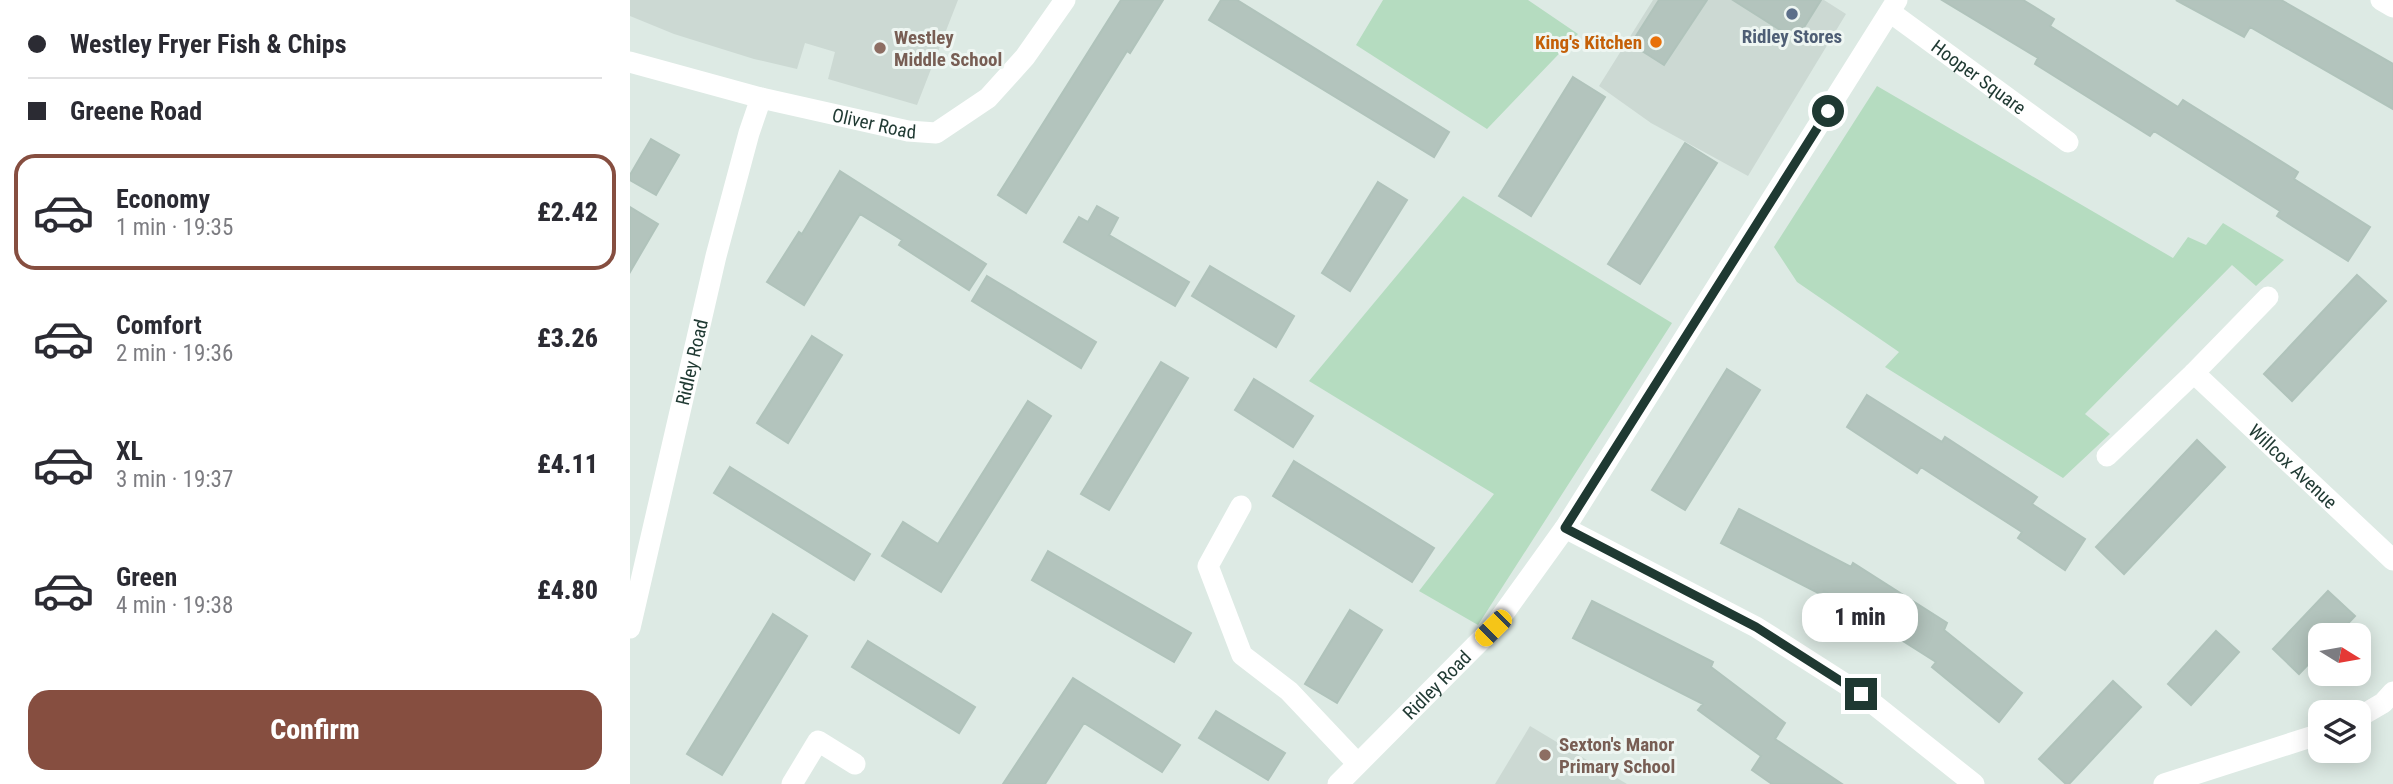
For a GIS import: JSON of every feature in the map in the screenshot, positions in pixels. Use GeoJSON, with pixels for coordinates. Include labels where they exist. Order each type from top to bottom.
{"type":"FeatureCollection","features":[{"type":"Feature","properties":{"kind":"street","name":"Oliver Road"},"geometry":{"type":"LineString","coordinates":[[630,62],[761,97],[908,131],[936,133],[988,98],[1025,57],[1065,0]]}},
{"type":"Feature","properties":{"kind":"street"},"geometry":{"type":"LineString","coordinates":[[2381,0],[2393,7]]}},
{"type":"Feature","properties":{"kind":"street","name":"Ridley Road"},"geometry":{"type":"LineString","coordinates":[[1338,784],[1493,628],[1565,528],[1893,6]]}},
{"type":"Feature","properties":{"kind":"street","name":"Hooper Square"},"geometry":{"type":"LineString","coordinates":[[1893,6],[2068,142]]}},
{"type":"Feature","properties":{"kind":"street","name":"Ridley Road"},"geometry":{"type":"LineString","coordinates":[[630,628],[716,256],[761,97]]}},
{"type":"Feature","properties":{"kind":"street"},"geometry":{"type":"LineString","coordinates":[[2107,456],[2268,297]]}},
{"type":"Feature","properties":{"kind":"street","name":"Willcox Avenue"},"geometry":{"type":"LineString","coordinates":[[2194,373],[2393,560]]}},
{"type":"Feature","properties":{"kind":"street"},"geometry":{"type":"LineString","coordinates":[[1241,506],[1208,566],[1242,655],[1289,691],[1357,763]]}},
{"type":"Feature","properties":{"kind":"street"},"geometry":{"type":"LineString","coordinates":[[1565,528],[1756,627],[1861,694],[1974,784]]}},
{"type":"Feature","properties":{"kind":"street"},"geometry":{"type":"LineString","coordinates":[[2371,710],[2383,703],[2393,692]]}},
{"type":"Feature","properties":{"kind":"street"},"geometry":{"type":"LineString","coordinates":[[2164,784],[2308,738]]}},
{"type":"Feature","properties":{"kind":"street"},"geometry":{"type":"LineString","coordinates":[[792,784],[818,741],[855,764]]}},
{"type":"Feature","properties":{"kind":"shaded area","name":"Westley Middle School"},"geometry":{"type":"Polygon","coordinates":[[[630,0],[958,0],[917,105],[828,79],[835,52],[805,43],[797,69],[754,59],[674,34],[630,16],[630,0]]]}},
{"type":"Feature","properties":{"kind":"shaded area"},"geometry":{"type":"Polygon","coordinates":[[[1653,0],[1824,0],[1846,14],[1748,176],[1651,123],[1599,86],[1653,0]]]}},
{"type":"Feature","properties":{"kind":"shaded area","name":"Sexton's Manor Primary School"},"geometry":{"type":"Polygon","coordinates":[[[1530,726],[1627,784],[1495,784],[1530,726]]]}},
{"type":"Feature","properties":{"kind":"green space"},"geometry":{"type":"Polygon","coordinates":[[[1383,0],[1528,0],[1578,34],[1487,129],[1356,45],[1383,0]]]}},
{"type":"Feature","properties":{"kind":"green space"},"geometry":{"type":"Polygon","coordinates":[[[1877,86],[2173,258],[2188,237],[2206,245],[2223,223],[2284,260],[2256,286],[2232,265],[2085,414],[2110,434],[2063,478],[1885,367],[1899,352],[1797,282],[1774,247],[1877,86]]]}},
{"type":"Feature","properties":{"kind":"green space"},"geometry":{"type":"Polygon","coordinates":[[[1463,196],[1672,323],[1478,625],[1419,591],[1494,494],[1309,381],[1463,196]]]}},
{"type":"Feature","properties":{"kind":"building"},"geometry":{"type":"Polygon","coordinates":[[[1121,0],[1163,0],[1130,53],[1127,51],[1026,213],[998,195],[1121,0]]]}},
{"type":"Feature","properties":{"kind":"building"},"geometry":{"type":"Polygon","coordinates":[[[1221,0],[1237,0],[1449,132],[1434,157],[1209,20],[1221,0]]]}},
{"type":"Feature","properties":{"kind":"building"},"geometry":{"type":"Polygon","coordinates":[[[1659,0],[1707,0],[1664,65],[1631,44],[1659,0]]]}},
{"type":"Feature","properties":{"kind":"building","name":"Ridley Stores"},"geometry":{"type":"Polygon","coordinates":[[[1733,0],[1821,0],[1796,40],[1733,0]]]}},
{"type":"Feature","properties":{"kind":"building"},"geometry":{"type":"Polygon","coordinates":[[[1942,0],[2023,0],[2054,19],[2050,26],[2178,107],[2183,100],[2298,172],[2294,179],[2370,227],[2348,261],[2277,216],[2280,211],[2154,131],[2150,136],[2035,64],[2038,58],[1942,0]]]}},
{"type":"Feature","properties":{"kind":"building"},"geometry":{"type":"Polygon","coordinates":[[[2176,0],[2281,0],[2393,64],[2393,109],[2250,27],[2244,37],[2176,0]]]}},
{"type":"Feature","properties":{"kind":"building"},"geometry":{"type":"Polygon","coordinates":[[[1573,77],[1605,97],[1531,216],[1499,196],[1573,77]]]}},
{"type":"Feature","properties":{"kind":"building"},"geometry":{"type":"Polygon","coordinates":[[[651,139],[679,155],[656,195],[630,180],[630,175],[651,139]]]}},
{"type":"Feature","properties":{"kind":"building"},"geometry":{"type":"Polygon","coordinates":[[[1685,143],[1717,163],[1640,284],[1608,264],[1685,143]]]}},
{"type":"Feature","properties":{"kind":"building"},"geometry":{"type":"Polygon","coordinates":[[[840,171],[986,264],[969,290],[899,245],[902,240],[860,214],[804,305],[767,282],[799,232],[802,234],[840,171]]]}},
{"type":"Feature","properties":{"kind":"building"},"geometry":{"type":"Polygon","coordinates":[[[1378,182],[1407,200],[1350,291],[1322,273],[1378,182]]]}},
{"type":"Feature","properties":{"kind":"building"},"geometry":{"type":"Polygon","coordinates":[[[1097,206],[1118,218],[1109,235],[1189,282],[1175,306],[1064,242],[1079,217],[1088,222],[1097,206]]]}},
{"type":"Feature","properties":{"kind":"building"},"geometry":{"type":"Polygon","coordinates":[[[630,207],[658,224],[630,272],[630,207]]]}},
{"type":"Feature","properties":{"kind":"building"},"geometry":{"type":"Polygon","coordinates":[[[1210,266],[1294,316],[1276,347],[1192,296],[1210,266]]]}},
{"type":"Feature","properties":{"kind":"building"},"geometry":{"type":"Polygon","coordinates":[[[2357,275],[2386,301],[2292,401],[2264,374],[2357,275]]]}},
{"type":"Feature","properties":{"kind":"building"},"geometry":{"type":"Polygon","coordinates":[[[987,276],[1096,342],[1081,368],[972,301],[987,276]]]}},
{"type":"Feature","properties":{"kind":"building"},"geometry":{"type":"Polygon","coordinates":[[[812,336],[842,355],[788,443],[757,423],[812,336]]]}},
{"type":"Feature","properties":{"kind":"building"},"geometry":{"type":"Polygon","coordinates":[[[1161,362],[1188,378],[1109,510],[1081,494],[1161,362]]]}},
{"type":"Feature","properties":{"kind":"building"},"geometry":{"type":"Polygon","coordinates":[[[1727,369],[1760,390],[1685,510],[1652,490],[1727,369]]]}},
{"type":"Feature","properties":{"kind":"building"},"geometry":{"type":"Polygon","coordinates":[[[1254,379],[1313,416],[1293,447],[1235,410],[1254,379]]]}},
{"type":"Feature","properties":{"kind":"building"},"geometry":{"type":"Polygon","coordinates":[[[1867,395],[1942,442],[1945,437],[2037,497],[2032,504],[2085,539],[2065,570],[2018,538],[2022,532],[1921,467],[1917,473],[1847,427],[1867,395]]]}},
{"type":"Feature","properties":{"kind":"building"},"geometry":{"type":"Polygon","coordinates":[[[1028,401],[1051,416],[941,592],[882,556],[903,522],[938,544],[1028,401]]]}},
{"type":"Feature","properties":{"kind":"building"},"geometry":{"type":"Polygon","coordinates":[[[2197,440],[2225,467],[2124,574],[2096,547],[2197,440]]]}},
{"type":"Feature","properties":{"kind":"building"},"geometry":{"type":"Polygon","coordinates":[[[1294,461],[1434,548],[1412,582],[1273,496],[1294,461]]]}},
{"type":"Feature","properties":{"kind":"building"},"geometry":{"type":"Polygon","coordinates":[[[730,467],[870,554],[854,580],[714,493],[730,467]]]}},
{"type":"Feature","properties":{"kind":"building"},"geometry":{"type":"Polygon","coordinates":[[[1739,509],[1851,567],[1853,563],[1947,623],[1944,630],[2022,693],[1999,722],[1932,667],[1936,662],[1824,591],[1822,595],[1721,543],[1739,509]]]}},
{"type":"Feature","properties":{"kind":"building"},"geometry":{"type":"Polygon","coordinates":[[[1048,551],[1191,633],[1174,662],[1032,580],[1048,551]]]}},
{"type":"Feature","properties":{"kind":"building"},"geometry":{"type":"Polygon","coordinates":[[[2328,591],[2355,616],[2348,623],[2308,623],[2308,665],[2299,674],[2273,649],[2328,591]]]}},
{"type":"Feature","properties":{"kind":"building"},"geometry":{"type":"Polygon","coordinates":[[[1592,601],[1713,662],[1711,667],[1785,723],[1775,739],[1842,784],[1772,784],[1752,770],[1761,756],[1698,710],[1703,704],[1573,638],[1592,601]]]}},
{"type":"Feature","properties":{"kind":"building"},"geometry":{"type":"Polygon","coordinates":[[[1350,610],[1382,630],[1337,703],[1305,684],[1350,610]]]}},
{"type":"Feature","properties":{"kind":"building"},"geometry":{"type":"Polygon","coordinates":[[[773,614],[807,636],[722,775],[687,754],[773,614]]]}},
{"type":"Feature","properties":{"kind":"building"},"geometry":{"type":"Polygon","coordinates":[[[2216,631],[2239,652],[2191,705],[2168,684],[2216,631]]]}},
{"type":"Feature","properties":{"kind":"building"},"geometry":{"type":"Polygon","coordinates":[[[868,641],[975,707],[959,733],[852,667],[868,641]]]}},
{"type":"Feature","properties":{"kind":"building"},"geometry":{"type":"Polygon","coordinates":[[[1073,678],[1180,745],[1162,772],[1084,723],[1045,784],[1003,784],[1073,678]]]}},
{"type":"Feature","properties":{"kind":"building"},"geometry":{"type":"Polygon","coordinates":[[[2113,681],[2141,707],[2069,784],[2066,784],[2039,759],[2113,681]]]}},
{"type":"Feature","properties":{"kind":"building"},"geometry":{"type":"Polygon","coordinates":[[[1216,711],[1285,753],[1268,780],[1199,738],[1216,711]]]}},
{"type":"Feature","properties":{"kind":"place","name":"Ridley Stores"},"geometry":{"type":"Point","coordinates":[1792,14]}},
{"type":"Feature","properties":{"kind":"place","name":"King's Kitchen"},"geometry":{"type":"Point","coordinates":[1656,42]}},
{"type":"Feature","properties":{"kind":"place","name":"Westley Middle School"},"geometry":{"type":"Point","coordinates":[880,48]}},
{"type":"Feature","properties":{"kind":"place","name":"Sexton's Manor Primary School"},"geometry":{"type":"Point","coordinates":[1545,755]}},
{"type":"Feature","properties":{"kind":"route"},"geometry":{"type":"LineString","coordinates":[[1828,111],[1724,278],[1688,329],[1565,528],[1756,627],[1861,694]]}}]}
